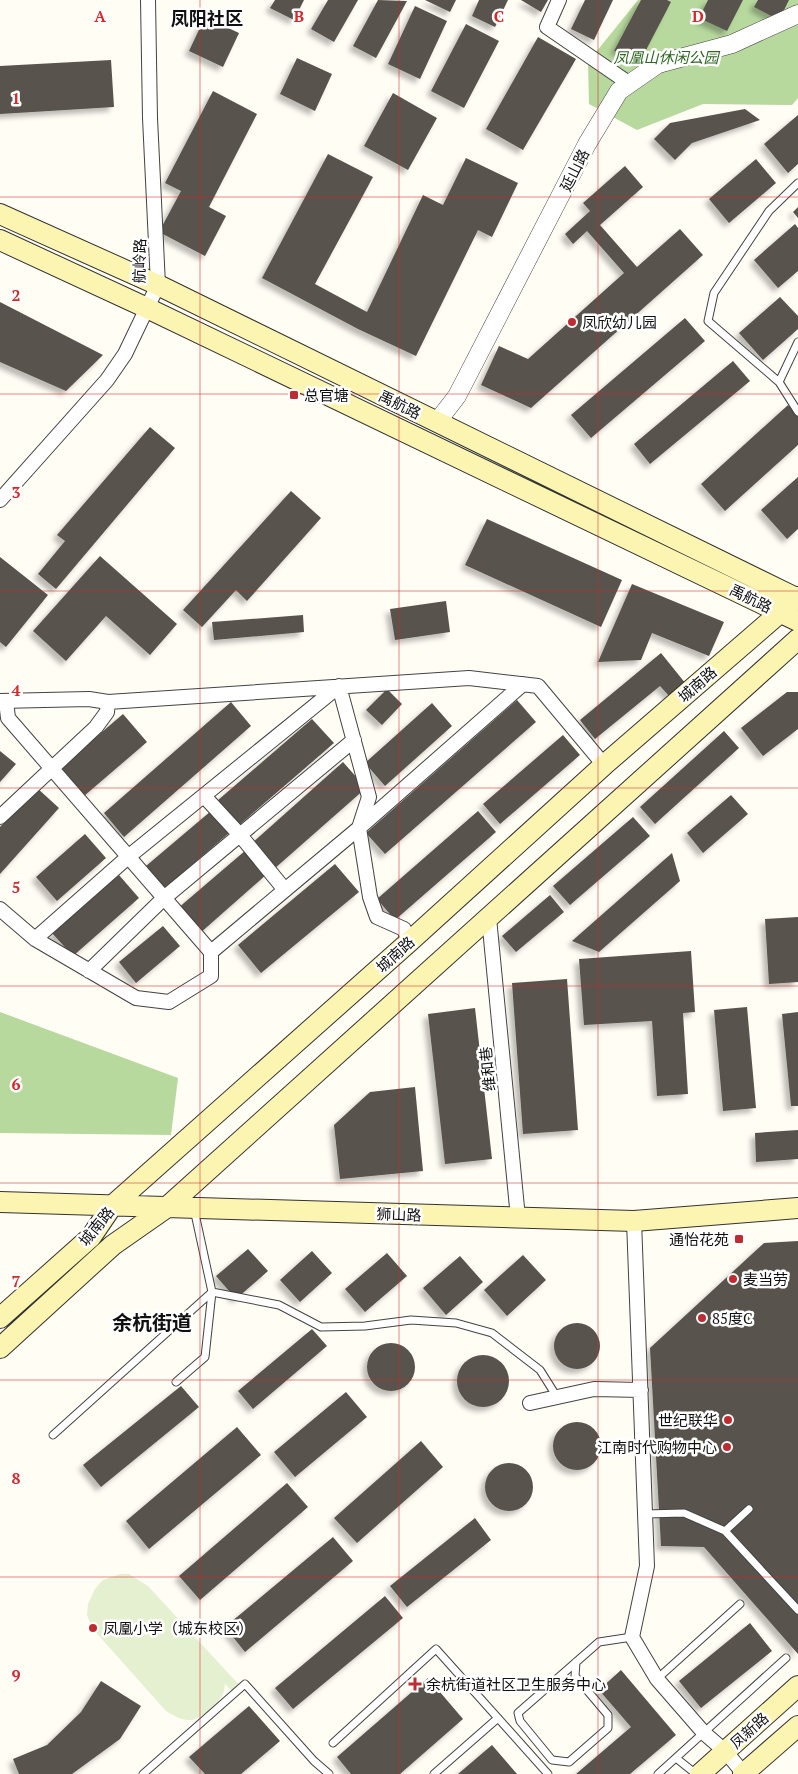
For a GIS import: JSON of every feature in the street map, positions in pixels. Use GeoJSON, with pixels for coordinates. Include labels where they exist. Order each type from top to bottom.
{"type":"FeatureCollection","features":[{"type":"Feature","properties":{"kind":"main road","name":"禹航路"},"geometry":{"type":"LineString","coordinates":[[0,214],[158,284],[798,598]]}},
{"type":"Feature","properties":{"kind":"main road","name":"禹航路"},"geometry":{"type":"LineString","coordinates":[[0,240],[147,308],[789,617]]}},
{"type":"Feature","properties":{"kind":"main road","name":"城南路"},"geometry":{"type":"LineString","coordinates":[[0,1318],[91,1237],[112,1206],[409,942],[604,765],[789,617],[798,598]]}},
{"type":"Feature","properties":{"kind":"main road","name":"城南路"},"geometry":{"type":"LineString","coordinates":[[0,1348],[113,1245],[166,1208],[798,639]]}},
{"type":"Feature","properties":{"kind":"main road","name":"狮山路"},"geometry":{"type":"LineString","coordinates":[[0,1202],[634,1221],[798,1208]]}},
{"type":"Feature","properties":{"kind":"main road","name":"凤新路"},"geometry":{"type":"LineString","coordinates":[[700,1774],[798,1686]]}},
{"type":"Feature","properties":{"kind":"main road","name":"凤新路"},"geometry":{"type":"LineString","coordinates":[[744,1774],[798,1726]]}},
{"type":"Feature","properties":{"kind":"street","name":"航岭路"},"geometry":{"type":"LineString","coordinates":[[0,500],[107,380],[125,354],[158,284],[150,118],[148,0]]}},
{"type":"Feature","properties":{"kind":"street"},"geometry":{"type":"LineString","coordinates":[[559,0],[547,27],[630,84]]}},
{"type":"Feature","properties":{"kind":"street","name":"延山路"},"geometry":{"type":"LineString","coordinates":[[438,422],[457,396],[587,144],[619,91],[658,64],[732,44],[798,14]]}},
{"type":"Feature","properties":{"kind":"street"},"geometry":{"type":"LineString","coordinates":[[0,909],[35,939],[136,998],[169,1002],[211,976],[211,952],[8,718],[3,701],[89,699],[108,702],[469,678],[538,686],[604,765]]}},
{"type":"Feature","properties":{"kind":"street"},"geometry":{"type":"LineString","coordinates":[[211,952],[359,828],[523,684]]}},
{"type":"Feature","properties":{"kind":"street"},"geometry":{"type":"LineString","coordinates":[[339,686],[369,797],[359,828],[370,897],[378,917],[404,929],[409,942]]}},
{"type":"Feature","properties":{"kind":"street"},"geometry":{"type":"LineString","coordinates":[[35,939],[128,857],[339,686]]}},
{"type":"Feature","properties":{"kind":"street"},"geometry":{"type":"LineString","coordinates":[[0,817],[96,727],[107,712],[108,702]]}},
{"type":"Feature","properties":{"kind":"street"},"geometry":{"type":"LineString","coordinates":[[89,971],[164,898],[354,740]]}},
{"type":"Feature","properties":{"kind":"street"},"geometry":{"type":"LineString","coordinates":[[204,796],[240,835],[285,890]]}},
{"type":"Feature","properties":{"kind":"street","name":"维和巷"},"geometry":{"type":"LineString","coordinates":[[488,918],[518,1218]]}},
{"type":"Feature","properties":{"kind":"street"},"geometry":{"type":"LineString","coordinates":[[634,1221],[647,1566],[632,1637],[656,1679],[704,1733],[726,1752],[744,1774]]}},
{"type":"Feature","properties":{"kind":"street"},"geometry":{"type":"LineString","coordinates":[[530,1403],[594,1389],[641,1390]]}},
{"type":"Feature","properties":{"kind":"lane"},"geometry":{"type":"LineString","coordinates":[[798,183],[769,211],[714,293],[708,321],[779,382],[798,412]]}},
{"type":"Feature","properties":{"kind":"lane"},"geometry":{"type":"LineString","coordinates":[[779,382],[798,342]]}},
{"type":"Feature","properties":{"kind":"lane"},"geometry":{"type":"LineString","coordinates":[[176,1382],[205,1357],[212,1292],[194,1209]]}},
{"type":"Feature","properties":{"kind":"lane"},"geometry":{"type":"LineString","coordinates":[[212,1292],[279,1305],[321,1327],[365,1326],[411,1320],[456,1323],[492,1333],[540,1370],[557,1397]]}},
{"type":"Feature","properties":{"kind":"lane"},"geometry":{"type":"LineString","coordinates":[[53,1434],[212,1292]]}},
{"type":"Feature","properties":{"kind":"lane"},"geometry":{"type":"LineString","coordinates":[[725,1531],[749,1509]]}},
{"type":"Feature","properties":{"kind":"lane"},"geometry":{"type":"LineString","coordinates":[[645,1514],[684,1513],[725,1531],[798,1610]]}},
{"type":"Feature","properties":{"kind":"lane"},"geometry":{"type":"LineString","coordinates":[[656,1679],[740,1604]]}},
{"type":"Feature","properties":{"kind":"lane"},"geometry":{"type":"LineString","coordinates":[[576,1662],[575,1676],[608,1715],[608,1728],[569,1762],[552,1760],[520,1721],[518,1714],[576,1662],[599,1642],[632,1637]]}},
{"type":"Feature","properties":{"kind":"lane"},"geometry":{"type":"LineString","coordinates":[[333,1744],[436,1649],[548,1774]]}},
{"type":"Feature","properties":{"kind":"lane"},"geometry":{"type":"LineString","coordinates":[[658,1774],[786,1658]]}},
{"type":"Feature","properties":{"kind":"lane"},"geometry":{"type":"LineString","coordinates":[[143,1774],[245,1684],[314,1761],[329,1774]]}},
{"type":"Feature","properties":{"kind":"lane"},"geometry":{"type":"LineString","coordinates":[[434,1774],[498,1718]]}},
{"type":"Feature","properties":{"kind":"lane"},"geometry":{"type":"LineString","coordinates":[[676,1758],[696,1774]]}},
{"type":"Feature","properties":{"kind":"green space","name":"凤凰山休闲公园"},"geometry":{"type":"Polygon","coordinates":[[[638,0],[798,0],[798,98],[792,105],[703,104],[637,130],[589,104],[588,62],[638,0]]]}},
{"type":"Feature","properties":{"kind":"green space"},"geometry":{"type":"Polygon","coordinates":[[[0,1012],[178,1078],[171,1135],[0,1133],[0,1012]]]}},
{"type":"Feature","properties":{"kind":"green space"},"geometry":{"type":"Polygon","coordinates":[[[120,1574],[129,1574],[148,1586],[240,1686],[233,1692],[225,1684],[220,1699],[208,1711],[195,1719],[184,1720],[166,1711],[92,1628],[87,1615],[88,1604],[95,1589],[103,1580],[120,1574]]]}},
{"type":"Feature","properties":{"kind":"building"},"geometry":{"type":"Polygon","coordinates":[[[275,0],[304,0],[294,20],[270,8],[275,0]]]}},
{"type":"Feature","properties":{"kind":"building"},"geometry":{"type":"Polygon","coordinates":[[[328,0],[358,0],[334,42],[311,29],[328,0]]]}},
{"type":"Feature","properties":{"kind":"building"},"geometry":{"type":"Polygon","coordinates":[[[378,0],[407,1],[376,58],[353,46],[378,0]]]}},
{"type":"Feature","properties":{"kind":"building"},"geometry":{"type":"Polygon","coordinates":[[[425,0],[456,0],[450,12],[425,0]]]}},
{"type":"Feature","properties":{"kind":"building"},"geometry":{"type":"Polygon","coordinates":[[[479,0],[508,0],[495,27],[472,16],[479,0]]]}},
{"type":"Feature","properties":{"kind":"building"},"geometry":{"type":"Polygon","coordinates":[[[521,0],[548,0],[541,12],[521,0]]]}},
{"type":"Feature","properties":{"kind":"building"},"geometry":{"type":"Polygon","coordinates":[[[585,0],[613,0],[594,40],[571,29],[585,0]]]}},
{"type":"Feature","properties":{"kind":"building"},"geometry":{"type":"Polygon","coordinates":[[[641,0],[667,0],[671,2],[645,52],[614,51],[641,0]]]}},
{"type":"Feature","properties":{"kind":"building"},"geometry":{"type":"Polygon","coordinates":[[[708,0],[743,0],[727,31],[699,18],[708,0]]]}},
{"type":"Feature","properties":{"kind":"building"},"geometry":{"type":"Polygon","coordinates":[[[758,0],[789,0],[779,20],[754,7],[758,0]]]}},
{"type":"Feature","properties":{"kind":"building"},"geometry":{"type":"Polygon","coordinates":[[[415,6],[447,21],[420,79],[388,64],[415,6]]]}},
{"type":"Feature","properties":{"kind":"building"},"geometry":{"type":"Polygon","coordinates":[[[205,17],[239,33],[223,67],[189,51],[205,17]]]}},
{"type":"Feature","properties":{"kind":"building"},"geometry":{"type":"Polygon","coordinates":[[[466,24],[499,41],[464,108],[431,91],[466,24]]]}},
{"type":"Feature","properties":{"kind":"building"},"geometry":{"type":"Polygon","coordinates":[[[538,37],[576,59],[523,150],[486,129],[538,37]]]}},
{"type":"Feature","properties":{"kind":"building"},"geometry":{"type":"Polygon","coordinates":[[[297,58],[332,74],[315,111],[280,94],[297,58]]]}},
{"type":"Feature","properties":{"kind":"building"},"geometry":{"type":"Polygon","coordinates":[[[111,60],[114,107],[0,114],[0,66],[111,60]]]}},
{"type":"Feature","properties":{"kind":"building"},"geometry":{"type":"Polygon","coordinates":[[[213,91],[257,114],[209,207],[226,216],[205,256],[159,232],[181,191],[165,183],[213,91]]]}},
{"type":"Feature","properties":{"kind":"building"},"geometry":{"type":"Polygon","coordinates":[[[393,93],[437,118],[408,170],[364,146],[393,93]]]}},
{"type":"Feature","properties":{"kind":"building"},"geometry":{"type":"Polygon","coordinates":[[[745,109],[760,120],[692,143],[675,160],[654,139],[670,123],[745,109]]]}},
{"type":"Feature","properties":{"kind":"building"},"geometry":{"type":"Polygon","coordinates":[[[798,115],[798,164],[788,173],[764,144],[798,115]]]}},
{"type":"Feature","properties":{"kind":"building"},"geometry":{"type":"Polygon","coordinates":[[[328,154],[373,177],[315,284],[367,312],[423,195],[443,205],[466,158],[518,183],[492,237],[478,230],[416,356],[358,329],[262,278],[328,154]]]}},
{"type":"Feature","properties":{"kind":"building"},"geometry":{"type":"Polygon","coordinates":[[[756,159],[776,183],[729,223],[709,199],[756,159]]]}},
{"type":"Feature","properties":{"kind":"building"},"geometry":{"type":"Polygon","coordinates":[[[625,166],[643,187],[600,225],[637,267],[680,229],[703,255],[531,408],[481,385],[499,346],[528,359],[624,273],[587,231],[573,244],[565,234],[590,211],[583,203],[625,166]]]}},
{"type":"Feature","properties":{"kind":"building"},"geometry":{"type":"Polygon","coordinates":[[[798,207],[798,218],[793,212],[798,207]]]}},
{"type":"Feature","properties":{"kind":"building"},"geometry":{"type":"Polygon","coordinates":[[[795,224],[798,228],[798,271],[778,288],[754,260],[795,224]]]}},
{"type":"Feature","properties":{"kind":"building"},"geometry":{"type":"Polygon","coordinates":[[[780,297],[798,316],[798,329],[763,360],[739,333],[780,297]]]}},
{"type":"Feature","properties":{"kind":"building"},"geometry":{"type":"Polygon","coordinates":[[[0,302],[103,355],[66,391],[0,362],[0,302]]]}},
{"type":"Feature","properties":{"kind":"building"},"geometry":{"type":"Polygon","coordinates":[[[685,318],[705,341],[591,438],[571,415],[685,318]]]}},
{"type":"Feature","properties":{"kind":"building"},"geometry":{"type":"Polygon","coordinates":[[[733,361],[750,381],[650,464],[634,444],[733,361]]]}},
{"type":"Feature","properties":{"kind":"building"},"geometry":{"type":"Polygon","coordinates":[[[788,405],[798,416],[798,445],[725,511],[701,484],[788,405]]]}},
{"type":"Feature","properties":{"kind":"building"},"geometry":{"type":"Polygon","coordinates":[[[150,427],[175,448],[56,589],[38,574],[65,541],[57,535],[150,427]]]}},
{"type":"Feature","properties":{"kind":"building"},"geometry":{"type":"Polygon","coordinates":[[[798,477],[798,529],[787,539],[761,510],[798,477]]]}},
{"type":"Feature","properties":{"kind":"building"},"geometry":{"type":"Polygon","coordinates":[[[291,491],[321,518],[247,601],[236,590],[202,627],[183,610],[291,491]]]}},
{"type":"Feature","properties":{"kind":"building"},"geometry":{"type":"Polygon","coordinates":[[[487,519],[622,580],[601,627],[465,565],[487,519]]]}},
{"type":"Feature","properties":{"kind":"building"},"geometry":{"type":"Polygon","coordinates":[[[100,556],[177,624],[150,655],[106,616],[66,661],[33,631],[100,556]]]}},
{"type":"Feature","properties":{"kind":"building"},"geometry":{"type":"Polygon","coordinates":[[[0,557],[48,595],[6,647],[0,642],[0,557]]]}},
{"type":"Feature","properties":{"kind":"building"},"geometry":{"type":"Polygon","coordinates":[[[632,584],[724,622],[709,656],[652,633],[641,660],[598,662],[632,584]]]}},
{"type":"Feature","properties":{"kind":"building"},"geometry":{"type":"Polygon","coordinates":[[[446,601],[450,632],[395,640],[390,609],[446,601]]]}},
{"type":"Feature","properties":{"kind":"building"},"geometry":{"type":"Polygon","coordinates":[[[303,615],[304,632],[214,640],[212,622],[303,615]]]}},
{"type":"Feature","properties":{"kind":"building"},"geometry":{"type":"Polygon","coordinates":[[[661,653],[686,684],[670,697],[660,686],[595,739],[580,720],[661,653]]]}},
{"type":"Feature","properties":{"kind":"building"},"geometry":{"type":"Polygon","coordinates":[[[387,689],[402,704],[382,725],[366,710],[387,689]]]}},
{"type":"Feature","properties":{"kind":"building"},"geometry":{"type":"Polygon","coordinates":[[[787,692],[798,692],[798,729],[763,756],[741,728],[787,692]]]}},
{"type":"Feature","properties":{"kind":"building"},"geometry":{"type":"Polygon","coordinates":[[[517,700],[536,722],[385,854],[366,833],[517,700]]]}},
{"type":"Feature","properties":{"kind":"building"},"geometry":{"type":"Polygon","coordinates":[[[231,702],[251,726],[124,837],[104,813],[231,702]]]}},
{"type":"Feature","properties":{"kind":"building"},"geometry":{"type":"Polygon","coordinates":[[[432,703],[452,726],[385,786],[365,763],[432,703]]]}},
{"type":"Feature","properties":{"kind":"building"},"geometry":{"type":"Polygon","coordinates":[[[123,714],[147,742],[84,796],[60,768],[123,714]]]}},
{"type":"Feature","properties":{"kind":"building"},"geometry":{"type":"Polygon","coordinates":[[[312,719],[334,743],[238,826],[217,801],[312,719]]]}},
{"type":"Feature","properties":{"kind":"building"},"geometry":{"type":"Polygon","coordinates":[[[724,731],[739,748],[655,824],[640,807],[724,731]]]}},
{"type":"Feature","properties":{"kind":"building"},"geometry":{"type":"Polygon","coordinates":[[[563,735],[580,755],[500,824],[483,804],[563,735]]]}},
{"type":"Feature","properties":{"kind":"building"},"geometry":{"type":"Polygon","coordinates":[[[0,751],[16,764],[0,782],[0,751]]]}},
{"type":"Feature","properties":{"kind":"building"},"geometry":{"type":"Polygon","coordinates":[[[343,762],[366,788],[274,869],[251,844],[343,762]]]}},
{"type":"Feature","properties":{"kind":"building"},"geometry":{"type":"Polygon","coordinates":[[[36,787],[59,808],[0,874],[0,827],[36,787]]]}},
{"type":"Feature","properties":{"kind":"building"},"geometry":{"type":"Polygon","coordinates":[[[731,795],[748,814],[703,853],[687,833],[731,795]]]}},
{"type":"Feature","properties":{"kind":"building"},"geometry":{"type":"Polygon","coordinates":[[[211,811],[229,833],[165,888],[146,866],[211,811]]]}},
{"type":"Feature","properties":{"kind":"building"},"geometry":{"type":"Polygon","coordinates":[[[478,811],[496,832],[395,920],[377,899],[478,811]]]}},
{"type":"Feature","properties":{"kind":"building"},"geometry":{"type":"Polygon","coordinates":[[[633,817],[650,836],[570,905],[553,886],[633,817]]]}},
{"type":"Feature","properties":{"kind":"building"},"geometry":{"type":"Polygon","coordinates":[[[85,834],[106,858],[57,901],[36,877],[85,834]]]}},
{"type":"Feature","properties":{"kind":"building"},"geometry":{"type":"Polygon","coordinates":[[[246,850],[267,874],[199,934],[177,909],[246,850]]]}},
{"type":"Feature","properties":{"kind":"building"},"geometry":{"type":"Polygon","coordinates":[[[672,853],[680,881],[599,952],[572,941],[672,853]]]}},
{"type":"Feature","properties":{"kind":"building"},"geometry":{"type":"Polygon","coordinates":[[[335,864],[359,892],[261,973],[238,945],[335,864]]]}},
{"type":"Feature","properties":{"kind":"building"},"geometry":{"type":"Polygon","coordinates":[[[119,875],[139,898],[73,956],[52,933],[119,875]]]}},
{"type":"Feature","properties":{"kind":"building"},"geometry":{"type":"Polygon","coordinates":[[[550,895],[564,912],[516,952],[502,936],[550,895]]]}},
{"type":"Feature","properties":{"kind":"building"},"geometry":{"type":"Polygon","coordinates":[[[798,917],[798,982],[769,984],[765,919],[798,917]]]}},
{"type":"Feature","properties":{"kind":"building"},"geometry":{"type":"Polygon","coordinates":[[[163,926],[180,946],[136,983],[119,962],[163,926]]]}},
{"type":"Feature","properties":{"kind":"building"},"geometry":{"type":"Polygon","coordinates":[[[691,951],[695,1012],[683,1013],[688,1094],[657,1096],[652,1021],[584,1025],[579,959],[691,951]]]}},
{"type":"Feature","properties":{"kind":"building"},"geometry":{"type":"Polygon","coordinates":[[[567,979],[578,1130],[523,1134],[512,983],[567,979]]]}},
{"type":"Feature","properties":{"kind":"building"},"geometry":{"type":"Polygon","coordinates":[[[747,1007],[756,1108],[723,1111],[714,1010],[747,1007]]]}},
{"type":"Feature","properties":{"kind":"building"},"geometry":{"type":"Polygon","coordinates":[[[475,1008],[492,1159],[445,1164],[428,1014],[475,1008]]]}},
{"type":"Feature","properties":{"kind":"building"},"geometry":{"type":"Polygon","coordinates":[[[798,1012],[798,1106],[791,1106],[782,1014],[798,1012]]]}},
{"type":"Feature","properties":{"kind":"building"},"geometry":{"type":"Polygon","coordinates":[[[415,1087],[423,1171],[340,1179],[334,1125],[370,1092],[415,1087]]]}},
{"type":"Feature","properties":{"kind":"building"},"geometry":{"type":"Polygon","coordinates":[[[798,1130],[798,1159],[756,1162],[755,1133],[798,1130]]]}},
{"type":"Feature","properties":{"kind":"building","name":"江南时代购物中心"},"geometry":{"type":"Polygon","coordinates":[[[798,1241],[798,1654],[704,1547],[661,1546],[650,1348],[764,1243],[798,1241]]]}},
{"type":"Feature","properties":{"kind":"building"},"geometry":{"type":"Polygon","coordinates":[[[248,1249],[268,1271],[236,1299],[216,1276],[248,1249]]]}},
{"type":"Feature","properties":{"kind":"building"},"geometry":{"type":"Polygon","coordinates":[[[312,1251],[332,1273],[300,1302],[280,1280],[312,1251]]]}},
{"type":"Feature","properties":{"kind":"building"},"geometry":{"type":"Polygon","coordinates":[[[387,1253],[407,1276],[365,1312],[345,1289],[387,1253]]]}},
{"type":"Feature","properties":{"kind":"building"},"geometry":{"type":"Polygon","coordinates":[[[523,1255],[546,1280],[507,1316],[484,1290],[523,1255]]]}},
{"type":"Feature","properties":{"kind":"building"},"geometry":{"type":"Polygon","coordinates":[[[460,1256],[483,1282],[446,1315],[423,1288],[460,1256]]]}},
{"type":"Feature","properties":{"kind":"building"},"geometry":{"type":"Polygon","coordinates":[[[572,1323],[582,1323],[596,1333],[600,1346],[596,1359],[590,1365],[582,1369],[572,1369],[558,1359],[554,1351],[554,1341],[564,1327],[572,1323]]]}},
{"type":"Feature","properties":{"kind":"building"},"geometry":{"type":"Polygon","coordinates":[[[312,1329],[327,1346],[253,1409],[238,1391],[312,1329]]]}},
{"type":"Feature","properties":{"kind":"building"},"geometry":{"type":"Polygon","coordinates":[[[391,1343],[400,1345],[408,1350],[413,1358],[415,1367],[413,1376],[408,1384],[400,1389],[391,1391],[382,1389],[374,1384],[369,1376],[367,1367],[369,1358],[374,1350],[382,1345],[391,1343]]]}},
{"type":"Feature","properties":{"kind":"building"},"geometry":{"type":"Polygon","coordinates":[[[483,1355],[497,1359],[505,1367],[509,1381],[505,1395],[497,1403],[483,1407],[469,1403],[461,1395],[457,1381],[461,1367],[469,1359],[483,1355]]]}},
{"type":"Feature","properties":{"kind":"building"},"geometry":{"type":"Polygon","coordinates":[[[181,1386],[199,1407],[101,1487],[83,1465],[181,1386]]]}},
{"type":"Feature","properties":{"kind":"building"},"geometry":{"type":"Polygon","coordinates":[[[346,1392],[367,1417],[295,1477],[274,1452],[346,1392]]]}},
{"type":"Feature","properties":{"kind":"building"},"geometry":{"type":"Polygon","coordinates":[[[572,1422],[582,1422],[594,1429],[601,1441],[601,1451],[594,1463],[582,1470],[572,1470],[564,1466],[557,1459],[553,1451],[553,1441],[557,1433],[564,1426],[572,1422]]]}},
{"type":"Feature","properties":{"kind":"building"},"geometry":{"type":"Polygon","coordinates":[[[237,1427],[261,1455],[149,1549],[126,1521],[237,1427]]]}},
{"type":"Feature","properties":{"kind":"building"},"geometry":{"type":"Polygon","coordinates":[[[421,1441],[443,1467],[357,1543],[334,1518],[421,1441]]]}},
{"type":"Feature","properties":{"kind":"building"},"geometry":{"type":"Polygon","coordinates":[[[504,1463],[514,1463],[526,1470],[533,1482],[533,1492],[526,1504],[514,1511],[504,1511],[496,1507],[489,1500],[485,1492],[485,1482],[489,1474],[496,1467],[504,1463]]]}},
{"type":"Feature","properties":{"kind":"building"},"geometry":{"type":"Polygon","coordinates":[[[287,1483],[308,1507],[200,1600],[179,1576],[287,1483]]]}},
{"type":"Feature","properties":{"kind":"building"},"geometry":{"type":"Polygon","coordinates":[[[475,1518],[491,1540],[407,1607],[390,1586],[475,1518]]]}},
{"type":"Feature","properties":{"kind":"building"},"geometry":{"type":"Polygon","coordinates":[[[333,1537],[353,1561],[245,1652],[225,1627],[333,1537]]]}},
{"type":"Feature","properties":{"kind":"building"},"geometry":{"type":"Polygon","coordinates":[[[385,1596],[403,1618],[293,1709],[275,1688],[385,1596]]]}},
{"type":"Feature","properties":{"kind":"building"},"geometry":{"type":"Polygon","coordinates":[[[750,1623],[772,1651],[701,1708],[679,1681],[750,1623]]]}},
{"type":"Feature","properties":{"kind":"building"},"geometry":{"type":"Polygon","coordinates":[[[621,1670],[676,1735],[630,1774],[576,1774],[631,1727],[599,1690],[621,1670]]]}},
{"type":"Feature","properties":{"kind":"building"},"geometry":{"type":"Polygon","coordinates":[[[428,1678],[463,1719],[400,1774],[351,1774],[337,1757],[428,1678]]]}},
{"type":"Feature","properties":{"kind":"building"},"geometry":{"type":"Polygon","coordinates":[[[101,1681],[141,1706],[120,1739],[72,1774],[19,1774],[13,1759],[47,1745],[81,1712],[101,1681]]]}},
{"type":"Feature","properties":{"kind":"building"},"geometry":{"type":"Polygon","coordinates":[[[249,1706],[280,1741],[241,1774],[205,1774],[189,1757],[249,1706]]]}},
{"type":"Feature","properties":{"kind":"building"},"geometry":{"type":"Polygon","coordinates":[[[492,1745],[517,1774],[458,1774],[492,1745]]]}},
{"type":"Feature","properties":{"kind":"place","name":"凤欣幼儿园"},"geometry":{"type":"Point","coordinates":[572,322]}},
{"type":"Feature","properties":{"kind":"place","name":"总官塘"},"geometry":{"type":"Point","coordinates":[294,395]}},
{"type":"Feature","properties":{"kind":"place","name":"通怡花苑"},"geometry":{"type":"Point","coordinates":[739,1239]}},
{"type":"Feature","properties":{"kind":"place","name":"麦当劳"},"geometry":{"type":"Point","coordinates":[733,1279]}},
{"type":"Feature","properties":{"kind":"place","name":"85度C"},"geometry":{"type":"Point","coordinates":[702,1318]}},
{"type":"Feature","properties":{"kind":"place","name":"世纪联华"},"geometry":{"type":"Point","coordinates":[728,1420]}},
{"type":"Feature","properties":{"kind":"place","name":"江南时代购物中心"},"geometry":{"type":"Point","coordinates":[727,1447]}},
{"type":"Feature","properties":{"kind":"place","name":"凤凰小学（城东校区）"},"geometry":{"type":"Point","coordinates":[93,1628]}},
{"type":"Feature","properties":{"kind":"place","name":"余杭街道社区卫生服务中心"},"geometry":{"type":"Point","coordinates":[415,1684]}},
{"type":"Feature","properties":{"kind":"district","name":"凤阳社区"},"geometry":{"type":"Point","coordinates":[207,18]}},
{"type":"Feature","properties":{"kind":"district","name":"余杭街道"},"geometry":{"type":"Point","coordinates":[152,1322]}}]}
